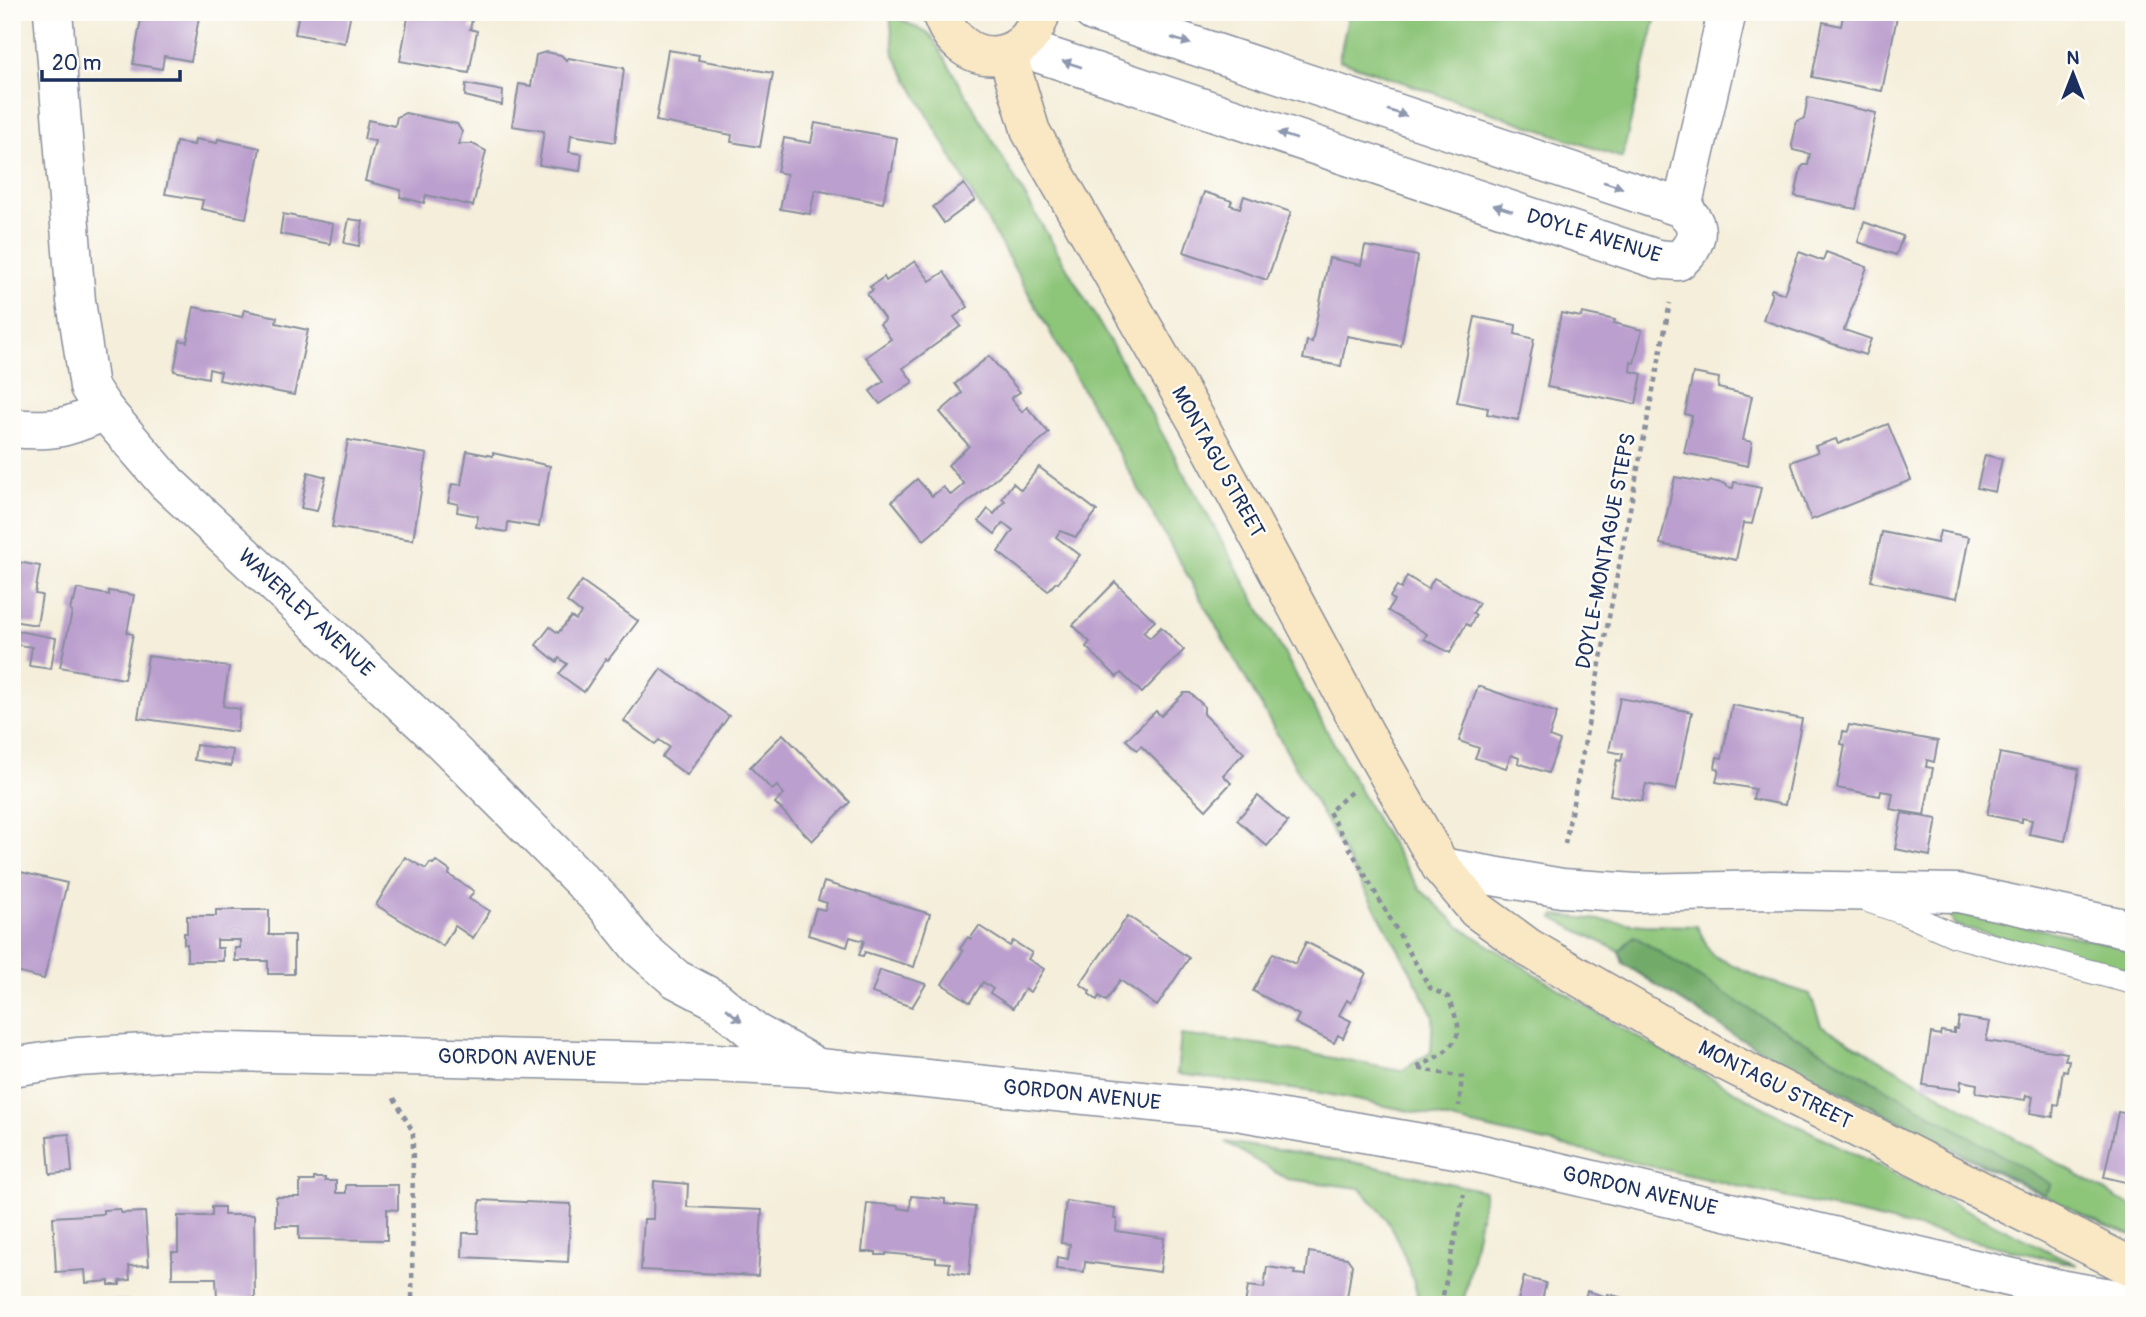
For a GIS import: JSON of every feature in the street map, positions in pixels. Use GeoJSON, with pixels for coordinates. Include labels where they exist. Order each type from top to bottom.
{"type":"FeatureCollection","features":[{"type":"Feature","properties":{"kind":"street","name":"WAVERLEY AVENUE"},"geometry":{"type":"LineString","coordinates":[[53,12],[79,325],[89,387],[105,411],[167,483],[436,735],[604,903],[640,948],[676,979],[716,1000],[754,1032],[819,1068]]}},
{"type":"Feature","properties":{"kind":"street"},"geometry":{"type":"LineString","coordinates":[[941,12],[945,25],[963,48],[978,54],[992,55],[1014,50],[1031,36],[1041,12]]}},
{"type":"Feature","properties":{"kind":"street"},"geometry":{"type":"LineString","coordinates":[[1093,12],[1682,208],[1727,12]]}},
{"type":"Feature","properties":{"kind":"street","name":"DOYLE AVENUE"},"geometry":{"type":"LineString","coordinates":[[1014,50],[1657,259],[1678,261],[1688,253],[1696,236],[1693,220],[1682,208]]}},
{"type":"Feature","properties":{"kind":"street","name":"MONTAGU STREET"},"geometry":{"type":"LineString","coordinates":[[1014,50],[1031,132],[1198,423],[1386,772],[1441,867],[1477,910],[1529,948],[1717,1057],[2134,1268]]}},
{"type":"Feature","properties":{"kind":"street"},"geometry":{"type":"LineString","coordinates":[[12,428],[57,430],[105,411]]}},
{"type":"Feature","properties":{"kind":"street"},"geometry":{"type":"LineString","coordinates":[[1441,867],[1562,888],[1636,893],[1772,890],[1958,893],[2134,930]]}},
{"type":"Feature","properties":{"kind":"street","name":"GORDON AVENUE"},"geometry":{"type":"LineString","coordinates":[[12,1067],[77,1057],[181,1051],[715,1063],[819,1068],[1231,1110],[1473,1152],[2064,1290],[2134,1302]]}},
{"type":"Feature","properties":{"kind":"lane"},"geometry":{"type":"LineString","coordinates":[[1843,892],[1904,913],[1956,936],[2134,984]]}},
{"type":"Feature","properties":{"kind":"path","name":"DOYLE-MONTAGUE STEPS"},"geometry":{"type":"LineString","coordinates":[[1565,848],[1678,261]]}},
{"type":"Feature","properties":{"kind":"path"},"geometry":{"type":"LineString","coordinates":[[1386,772],[1354,789],[1329,812],[1430,988],[1448,997],[1458,1026],[1457,1035],[1448,1048],[1437,1058],[1416,1068],[1462,1077]]}},
{"type":"Feature","properties":{"kind":"path"},"geometry":{"type":"LineString","coordinates":[[369,1055],[413,1132],[412,1305]]}},
{"type":"Feature","properties":{"kind":"path"},"geometry":{"type":"LineString","coordinates":[[1441,1305],[1473,1152]]}},
{"type":"Feature","properties":{"kind":"green space"},"geometry":{"type":"Polygon","coordinates":[[[1349,12],[1657,12],[1622,158],[1339,60],[1349,12]]]}},
{"type":"Feature","properties":{"kind":"green space"},"geometry":{"type":"Polygon","coordinates":[[[890,14],[931,35],[1137,388],[1377,821],[1419,888],[1460,927],[1618,1026],[1783,1118],[2077,1265],[1434,1116],[1322,1093],[1177,1074],[1181,1035],[1265,1045],[1401,1071],[1431,1052],[1433,1015],[894,55],[890,14]]]}},
{"type":"Feature","properties":{"kind":"green space"},"geometry":{"type":"Polygon","coordinates":[[[1949,913],[1987,918],[2134,949],[2134,972],[1954,925],[1949,913]]]}},
{"type":"Feature","properties":{"kind":"green space"},"geometry":{"type":"Polygon","coordinates":[[[1555,915],[1644,925],[1697,926],[1712,955],[1762,979],[1810,994],[1821,1025],[2134,1208],[2134,1236],[2106,1226],[1961,1155],[1740,1039],[1623,963],[1619,951],[1553,918],[1555,915]]]}},
{"type":"Feature","properties":{"kind":"green space"},"geometry":{"type":"Polygon","coordinates":[[[1634,936],[1761,1016],[2051,1184],[2044,1195],[1740,1039],[1623,963],[1619,951],[1634,936]]]}},
{"type":"Feature","properties":{"kind":"green space"},"geometry":{"type":"Polygon","coordinates":[[[1225,1142],[1353,1162],[1485,1191],[1463,1305],[1420,1305],[1395,1235],[1382,1213],[1360,1188],[1287,1179],[1225,1142]]]}},
{"type":"Feature","properties":{"kind":"building"},"geometry":{"type":"Polygon","coordinates":[[[150,12],[200,12],[191,61],[164,56],[162,69],[133,64],[142,13],[149,15],[150,12]]]}},
{"type":"Feature","properties":{"kind":"building"},"geometry":{"type":"Polygon","coordinates":[[[299,12],[351,12],[345,43],[295,34],[299,12]]]}},
{"type":"Feature","properties":{"kind":"building"},"geometry":{"type":"Polygon","coordinates":[[[409,12],[426,12],[472,20],[470,29],[477,31],[469,73],[400,61],[409,12]]]}},
{"type":"Feature","properties":{"kind":"building"},"geometry":{"type":"Polygon","coordinates":[[[1838,12],[1898,12],[1882,91],[1812,77],[1823,22],[1841,26],[1843,16],[1837,16],[1838,12]]]}},
{"type":"Feature","properties":{"kind":"building"},"geometry":{"type":"Polygon","coordinates":[[[668,50],[699,55],[698,60],[773,73],[760,147],[731,142],[732,135],[656,121],[668,50]]]}},
{"type":"Feature","properties":{"kind":"building"},"geometry":{"type":"Polygon","coordinates":[[[546,52],[561,55],[567,61],[568,58],[624,68],[615,142],[571,135],[569,152],[582,154],[580,171],[539,165],[544,131],[512,126],[519,84],[531,86],[536,55],[546,52]]]}},
{"type":"Feature","properties":{"kind":"building"},"geometry":{"type":"Polygon","coordinates":[[[466,84],[503,91],[502,105],[465,96],[466,84]]]}},
{"type":"Feature","properties":{"kind":"building"},"geometry":{"type":"Polygon","coordinates":[[[1808,97],[1876,113],[1856,209],[1795,196],[1801,168],[1808,165],[1810,154],[1793,150],[1792,145],[1797,121],[1804,119],[1808,97]]]}},
{"type":"Feature","properties":{"kind":"building"},"geometry":{"type":"Polygon","coordinates":[[[405,113],[457,124],[462,132],[459,144],[473,144],[486,151],[473,206],[426,195],[424,203],[400,197],[401,190],[365,181],[375,141],[364,139],[368,120],[395,126],[397,117],[405,113]]]}},
{"type":"Feature","properties":{"kind":"building"},"geometry":{"type":"Polygon","coordinates":[[[815,123],[897,138],[883,203],[815,190],[810,214],[780,209],[787,174],[777,172],[784,138],[811,143],[815,123]]]}},
{"type":"Feature","properties":{"kind":"building"},"geometry":{"type":"Polygon","coordinates":[[[195,139],[217,143],[218,139],[260,148],[246,218],[201,209],[203,200],[165,194],[176,142],[194,145],[195,139]]]}},
{"type":"Feature","properties":{"kind":"building"},"geometry":{"type":"Polygon","coordinates":[[[964,184],[975,200],[944,223],[933,207],[964,184]]]}},
{"type":"Feature","properties":{"kind":"building"},"geometry":{"type":"Polygon","coordinates":[[[1204,192],[1232,201],[1230,205],[1240,208],[1244,196],[1291,212],[1267,280],[1184,252],[1204,192]]]}},
{"type":"Feature","properties":{"kind":"building"},"geometry":{"type":"Polygon","coordinates":[[[283,214],[333,224],[330,244],[280,234],[283,214]]]}},
{"type":"Feature","properties":{"kind":"building"},"geometry":{"type":"Polygon","coordinates":[[[349,219],[363,221],[359,246],[344,243],[349,219]]]}},
{"type":"Feature","properties":{"kind":"building"},"geometry":{"type":"Polygon","coordinates":[[[1864,222],[1903,236],[1896,255],[1858,242],[1864,222]]]}},
{"type":"Feature","properties":{"kind":"building"},"geometry":{"type":"Polygon","coordinates":[[[1365,246],[1418,256],[1401,346],[1347,336],[1341,366],[1303,359],[1307,341],[1312,342],[1329,258],[1361,265],[1365,246]]]}},
{"type":"Feature","properties":{"kind":"building"},"geometry":{"type":"Polygon","coordinates":[[[1799,252],[1823,261],[1826,252],[1867,267],[1844,330],[1871,339],[1865,355],[1763,320],[1772,293],[1770,292],[1772,289],[1784,294],[1799,252]]]}},
{"type":"Feature","properties":{"kind":"building"},"geometry":{"type":"Polygon","coordinates":[[[915,261],[930,281],[944,272],[968,307],[954,317],[961,326],[903,368],[913,382],[880,404],[870,391],[884,381],[866,357],[891,339],[880,324],[885,320],[867,294],[873,290],[870,287],[884,277],[886,281],[915,261]]]}},
{"type":"Feature","properties":{"kind":"building"},"geometry":{"type":"Polygon","coordinates":[[[194,307],[242,317],[244,310],[277,317],[276,323],[308,330],[294,395],[219,380],[221,372],[209,369],[208,378],[174,371],[180,340],[187,342],[194,307]]]}},
{"type":"Feature","properties":{"kind":"building"},"geometry":{"type":"Polygon","coordinates":[[[1561,313],[1581,317],[1582,313],[1615,320],[1614,323],[1642,330],[1630,371],[1642,374],[1636,404],[1547,387],[1561,313]]]}},
{"type":"Feature","properties":{"kind":"building"},"geometry":{"type":"Polygon","coordinates":[[[1475,317],[1516,325],[1515,334],[1534,339],[1518,420],[1487,414],[1488,408],[1457,402],[1475,317]]]}},
{"type":"Feature","properties":{"kind":"building"},"geometry":{"type":"Polygon","coordinates":[[[989,356],[1020,392],[1011,398],[1022,412],[1027,407],[1049,433],[924,540],[892,501],[917,479],[932,496],[943,487],[951,495],[964,484],[948,465],[969,446],[940,412],[962,393],[955,384],[989,356]]]}},
{"type":"Feature","properties":{"kind":"building"},"geometry":{"type":"Polygon","coordinates":[[[1693,373],[1719,378],[1718,388],[1752,396],[1743,440],[1752,442],[1748,466],[1684,453],[1692,416],[1685,414],[1693,373]]]}},
{"type":"Feature","properties":{"kind":"building"},"geometry":{"type":"Polygon","coordinates":[[[1888,424],[1911,480],[1811,520],[1791,462],[1818,452],[1815,446],[1836,439],[1838,444],[1888,424]]]}},
{"type":"Feature","properties":{"kind":"building"},"geometry":{"type":"Polygon","coordinates":[[[348,440],[427,454],[413,540],[332,527],[348,440]]]}},
{"type":"Feature","properties":{"kind":"building"},"geometry":{"type":"Polygon","coordinates":[[[467,451],[493,456],[493,453],[550,466],[539,527],[508,522],[507,532],[476,527],[478,516],[457,512],[458,504],[448,502],[452,484],[461,485],[467,451]]]}},
{"type":"Feature","properties":{"kind":"building"},"geometry":{"type":"Polygon","coordinates":[[[1985,455],[2002,459],[1995,492],[1977,488],[1985,455]]]}},
{"type":"Feature","properties":{"kind":"building"},"geometry":{"type":"Polygon","coordinates":[[[1039,467],[1097,511],[1076,537],[1060,531],[1056,537],[1080,555],[1058,583],[1048,591],[998,552],[1013,530],[1003,523],[995,534],[979,521],[988,509],[994,514],[1005,501],[1002,498],[1013,483],[1021,490],[1039,467]]]}},
{"type":"Feature","properties":{"kind":"building"},"geometry":{"type":"Polygon","coordinates":[[[308,472],[326,477],[317,511],[301,508],[308,472]]]}},
{"type":"Feature","properties":{"kind":"building"},"geometry":{"type":"Polygon","coordinates":[[[1675,477],[1708,483],[1712,481],[1733,488],[1734,482],[1761,488],[1752,524],[1744,523],[1736,560],[1660,544],[1675,477]]]}},
{"type":"Feature","properties":{"kind":"building"},"geometry":{"type":"Polygon","coordinates":[[[1940,531],[1969,537],[1957,598],[1871,581],[1882,532],[1937,543],[1940,531]]]}},
{"type":"Feature","properties":{"kind":"building"},"geometry":{"type":"Polygon","coordinates":[[[12,561],[40,566],[35,594],[42,595],[37,625],[12,621],[12,561]]]}},
{"type":"Feature","properties":{"kind":"building"},"geometry":{"type":"Polygon","coordinates":[[[1407,576],[1428,589],[1434,578],[1479,603],[1470,626],[1466,624],[1450,653],[1424,639],[1427,634],[1388,611],[1394,600],[1390,597],[1397,586],[1401,589],[1407,576]]]}},
{"type":"Feature","properties":{"kind":"building"},"geometry":{"type":"Polygon","coordinates":[[[582,581],[638,621],[608,660],[606,659],[584,692],[559,674],[567,664],[559,658],[557,662],[536,645],[550,627],[558,633],[571,617],[576,620],[581,613],[567,602],[582,581]]]}},
{"type":"Feature","properties":{"kind":"building"},"geometry":{"type":"Polygon","coordinates":[[[1115,582],[1155,621],[1143,632],[1150,638],[1161,627],[1184,650],[1142,693],[1121,673],[1117,677],[1086,647],[1090,642],[1073,625],[1115,582]]]}},
{"type":"Feature","properties":{"kind":"building"},"geometry":{"type":"Polygon","coordinates":[[[77,589],[109,595],[109,591],[134,595],[127,633],[133,634],[124,679],[60,667],[72,601],[74,602],[77,589]]]}},
{"type":"Feature","properties":{"kind":"building"},"geometry":{"type":"Polygon","coordinates":[[[12,630],[56,638],[51,669],[29,666],[32,647],[12,644],[12,630]]]}},
{"type":"Feature","properties":{"kind":"building"},"geometry":{"type":"Polygon","coordinates":[[[148,656],[229,667],[223,706],[240,709],[237,732],[138,718],[148,656]]]}},
{"type":"Feature","properties":{"kind":"building"},"geometry":{"type":"Polygon","coordinates":[[[661,669],[729,716],[687,775],[662,757],[669,747],[659,740],[655,744],[624,721],[661,669]]]}},
{"type":"Feature","properties":{"kind":"building"},"geometry":{"type":"Polygon","coordinates":[[[1478,686],[1557,713],[1549,737],[1560,741],[1548,773],[1518,763],[1519,758],[1511,755],[1506,768],[1475,758],[1479,748],[1459,741],[1478,686]]]}},
{"type":"Feature","properties":{"kind":"building"},"geometry":{"type":"Polygon","coordinates":[[[1184,693],[1190,693],[1204,706],[1204,714],[1244,753],[1223,775],[1231,783],[1206,810],[1141,746],[1137,750],[1126,740],[1156,711],[1161,716],[1184,693]]]}},
{"type":"Feature","properties":{"kind":"building"},"geometry":{"type":"Polygon","coordinates":[[[1620,698],[1692,712],[1676,790],[1646,784],[1642,801],[1610,795],[1617,760],[1621,761],[1623,754],[1609,751],[1620,698]]]}},
{"type":"Feature","properties":{"kind":"building"},"geometry":{"type":"Polygon","coordinates":[[[1732,705],[1802,719],[1785,805],[1753,799],[1755,789],[1716,782],[1719,769],[1715,768],[1717,757],[1722,758],[1732,705]]]}},
{"type":"Feature","properties":{"kind":"building"},"geometry":{"type":"Polygon","coordinates":[[[1849,725],[1938,741],[1934,762],[1927,760],[1926,767],[1933,768],[1924,815],[1890,809],[1893,793],[1881,791],[1880,796],[1837,788],[1845,745],[1841,744],[1843,731],[1847,732],[1849,725]]]}},
{"type":"Feature","properties":{"kind":"building"},"geometry":{"type":"Polygon","coordinates":[[[783,734],[850,802],[812,841],[775,803],[784,794],[777,786],[772,790],[750,767],[783,734]]]}},
{"type":"Feature","properties":{"kind":"building"},"geometry":{"type":"Polygon","coordinates":[[[196,745],[233,750],[231,766],[194,760],[196,745]]]}},
{"type":"Feature","properties":{"kind":"building"},"geometry":{"type":"Polygon","coordinates":[[[2000,753],[2079,769],[2065,841],[2029,834],[2032,820],[2022,818],[2022,822],[1987,815],[2000,753]]]}},
{"type":"Feature","properties":{"kind":"building"},"geometry":{"type":"Polygon","coordinates":[[[1258,796],[1288,822],[1267,846],[1237,820],[1258,796]]]}},
{"type":"Feature","properties":{"kind":"building"},"geometry":{"type":"Polygon","coordinates":[[[1902,813],[1937,819],[1930,856],[1895,849],[1902,813]]]}},
{"type":"Feature","properties":{"kind":"building"},"geometry":{"type":"Polygon","coordinates":[[[405,857],[426,869],[430,863],[436,861],[450,871],[449,875],[474,891],[469,899],[490,911],[473,938],[455,926],[443,946],[376,905],[405,857]]]}},
{"type":"Feature","properties":{"kind":"building"},"geometry":{"type":"Polygon","coordinates":[[[12,870],[67,883],[44,979],[12,971],[12,956],[18,935],[12,933],[12,870]]]}},
{"type":"Feature","properties":{"kind":"building"},"geometry":{"type":"Polygon","coordinates":[[[824,882],[930,914],[914,967],[865,952],[863,956],[859,955],[864,941],[850,937],[847,947],[808,935],[816,908],[825,910],[827,903],[818,900],[824,882]]]}},
{"type":"Feature","properties":{"kind":"building"},"geometry":{"type":"Polygon","coordinates":[[[216,910],[269,910],[269,935],[294,935],[294,974],[268,974],[268,961],[235,961],[235,948],[240,948],[240,940],[217,940],[217,948],[223,948],[223,961],[187,961],[184,933],[187,933],[187,916],[216,916],[216,910]]]}},
{"type":"Feature","properties":{"kind":"building"},"geometry":{"type":"Polygon","coordinates":[[[1128,916],[1189,958],[1157,1006],[1120,980],[1106,1001],[1099,996],[1097,1000],[1080,984],[1128,916]]]}},
{"type":"Feature","properties":{"kind":"building"},"geometry":{"type":"Polygon","coordinates":[[[979,926],[1010,946],[1013,941],[1032,953],[1028,959],[1044,969],[1030,992],[1025,989],[1013,1008],[990,993],[993,989],[983,982],[970,1002],[942,984],[963,951],[960,949],[979,926]]]}},
{"type":"Feature","properties":{"kind":"building"},"geometry":{"type":"Polygon","coordinates":[[[1306,942],[1366,973],[1351,1003],[1347,1000],[1339,1015],[1351,1021],[1343,1038],[1338,1035],[1334,1043],[1295,1023],[1299,1015],[1253,991],[1273,953],[1295,964],[1306,942]]]}},
{"type":"Feature","properties":{"kind":"building"},"geometry":{"type":"Polygon","coordinates":[[[880,970],[926,984],[912,1007],[872,993],[880,970]]]}},
{"type":"Feature","properties":{"kind":"building"},"geometry":{"type":"Polygon","coordinates":[[[1959,1017],[1990,1022],[1986,1041],[2067,1053],[2067,1071],[2063,1070],[2058,1105],[2054,1104],[2053,1117],[2030,1113],[2033,1097],[2026,1095],[2025,1100],[1976,1093],[1977,1084],[1961,1081],[1960,1090],[1923,1085],[1931,1033],[1954,1033],[1959,1017]]]}},
{"type":"Feature","properties":{"kind":"building"},"geometry":{"type":"Polygon","coordinates":[[[2118,1112],[2134,1115],[2134,1184],[2104,1177],[2118,1112]]]}},
{"type":"Feature","properties":{"kind":"building"},"geometry":{"type":"Polygon","coordinates":[[[69,1134],[72,1172],[50,1174],[47,1136],[69,1134]]]}},
{"type":"Feature","properties":{"kind":"building"},"geometry":{"type":"Polygon","coordinates":[[[314,1178],[336,1181],[336,1193],[346,1193],[346,1185],[398,1185],[398,1210],[387,1209],[387,1240],[299,1239],[299,1226],[276,1226],[276,1197],[300,1197],[300,1181],[314,1181],[314,1178]]]}},
{"type":"Feature","properties":{"kind":"building"},"geometry":{"type":"Polygon","coordinates":[[[654,1181],[688,1184],[687,1207],[762,1210],[758,1276],[641,1270],[644,1219],[653,1219],[654,1181]]]}},
{"type":"Feature","properties":{"kind":"building"},"geometry":{"type":"Polygon","coordinates":[[[911,1196],[945,1199],[945,1204],[975,1207],[969,1275],[949,1272],[950,1263],[936,1262],[936,1258],[862,1252],[867,1203],[910,1210],[911,1196]]]}},
{"type":"Feature","properties":{"kind":"building"},"geometry":{"type":"Polygon","coordinates":[[[480,1200],[571,1204],[568,1262],[462,1257],[463,1233],[478,1233],[480,1200]]]}},
{"type":"Feature","properties":{"kind":"building"},"geometry":{"type":"Polygon","coordinates":[[[1066,1201],[1115,1208],[1116,1231],[1164,1238],[1160,1272],[1085,1262],[1084,1272],[1056,1269],[1057,1257],[1068,1259],[1070,1244],[1061,1243],[1066,1201]]]}},
{"type":"Feature","properties":{"kind":"building"},"geometry":{"type":"Polygon","coordinates":[[[212,1207],[224,1207],[224,1215],[254,1215],[255,1298],[217,1298],[216,1278],[172,1278],[172,1252],[178,1252],[178,1216],[212,1216],[212,1207]]]}},
{"type":"Feature","properties":{"kind":"building"},"geometry":{"type":"Polygon","coordinates":[[[120,1209],[121,1213],[145,1212],[149,1265],[129,1266],[130,1280],[120,1281],[120,1285],[109,1285],[109,1281],[86,1283],[85,1270],[56,1272],[53,1217],[103,1214],[103,1210],[120,1209]]]}},
{"type":"Feature","properties":{"kind":"building"},"geometry":{"type":"Polygon","coordinates":[[[1309,1252],[1347,1258],[1352,1265],[1346,1305],[1245,1305],[1248,1286],[1264,1288],[1267,1267],[1306,1275],[1309,1252]]]}},
{"type":"Feature","properties":{"kind":"building"},"geometry":{"type":"Polygon","coordinates":[[[1524,1277],[1546,1283],[1541,1305],[1517,1305],[1524,1277]]]}},
{"type":"Feature","properties":{"kind":"building"},"geometry":{"type":"Polygon","coordinates":[[[1587,1291],[1631,1300],[1630,1305],[1583,1305],[1587,1291]]]}},
{"type":"Feature","properties":{"kind":"building"},"geometry":{"type":"Polygon","coordinates":[[[129,1300],[129,1305],[95,1305],[95,1301],[129,1300]]]}}]}
